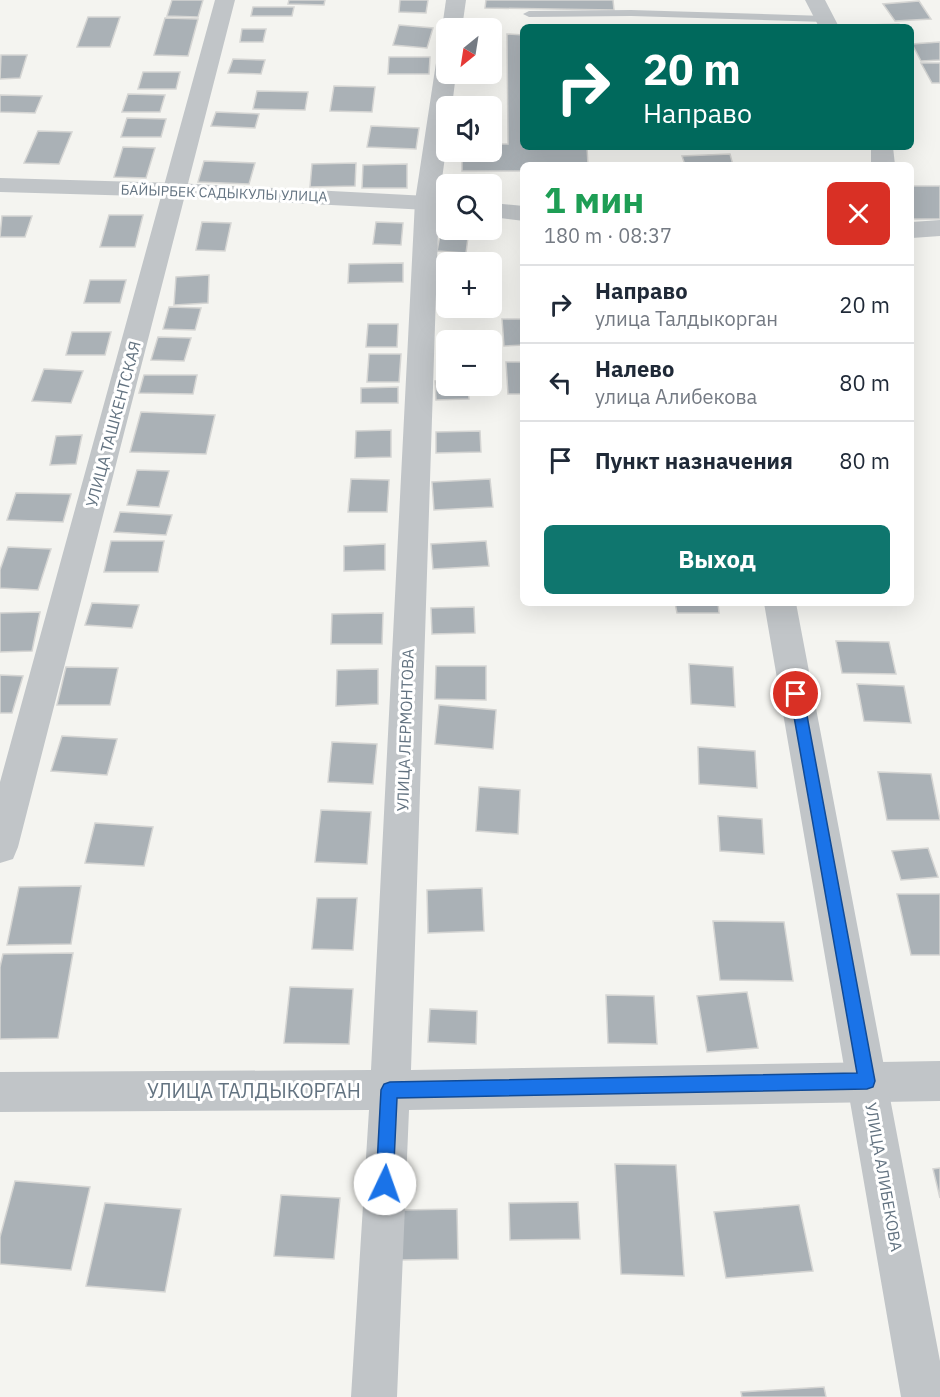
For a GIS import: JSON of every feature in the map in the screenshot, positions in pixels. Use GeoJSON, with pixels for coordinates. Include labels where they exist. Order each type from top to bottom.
{"type":"FeatureCollection","features":[{"type":"Feature","properties":{"kind":"street","name":"УЛИЦА ТАШКЕНТСКАЯ"},"geometry":{"type":"LineString","coordinates":[[0,847],[225,0]]}},
{"type":"Feature","properties":{"kind":"street"},"geometry":{"type":"LineString","coordinates":[[453,18],[456,0]]}},
{"type":"Feature","properties":{"kind":"street"},"geometry":{"type":"LineString","coordinates":[[815,0],[827,23]]}},
{"type":"Feature","properties":{"kind":"street","name":"УЛИЦА ЛЕРМОНТОВА"},"geometry":{"type":"LineString","coordinates":[[439,174],[445,84]]}},
{"type":"Feature","properties":{"kind":"street","name":"БАЙЫРБЕК САДЫКУЛЫ УЛИЦА"},"geometry":{"type":"LineString","coordinates":[[0,185],[175,190],[436,202]]}},
{"type":"Feature","properties":{"kind":"street"},"geometry":{"type":"LineString","coordinates":[[502,211],[520,214]]}},
{"type":"Feature","properties":{"kind":"street","name":"УЛИЦА ЛЕРМОНТОВА"},"geometry":{"type":"LineString","coordinates":[[374,1397],[436,221]]}},
{"type":"Feature","properties":{"kind":"street"},"geometry":{"type":"LineString","coordinates":[[914,230],[940,228]]}},
{"type":"Feature","properties":{"kind":"street","name":"УЛИЦА АЛИБЕКОВА"},"geometry":{"type":"LineString","coordinates":[[781,606],[924,1397]]}},
{"type":"Feature","properties":{"kind":"street","name":"УЛИЦА ТАЛДЫКОРГАН"},"geometry":{"type":"LineString","coordinates":[[0,1092],[390,1090],[940,1081]]}},
{"type":"Feature","properties":{"kind":"lane"},"geometry":{"type":"LineString","coordinates":[[628,0],[631,12]]}},
{"type":"Feature","properties":{"kind":"lane"},"geometry":{"type":"LineString","coordinates":[[529,14],[601,21],[631,12],[827,23]]}},
{"type":"Feature","properties":{"kind":"building"},"geometry":{"type":"Polygon","coordinates":[[[172,0],[203,0],[198,17],[167,16],[172,0]]]}},
{"type":"Feature","properties":{"kind":"building"},"geometry":{"type":"Polygon","coordinates":[[[289,0],[325,0],[324,5],[288,4],[289,0]]]}},
{"type":"Feature","properties":{"kind":"building"},"geometry":{"type":"Polygon","coordinates":[[[400,0],[428,0],[426,13],[399,12],[400,0]]]}},
{"type":"Feature","properties":{"kind":"building"},"geometry":{"type":"Polygon","coordinates":[[[486,0],[613,0],[614,10],[485,8],[486,0]]]}},
{"type":"Feature","properties":{"kind":"building"},"geometry":{"type":"Polygon","coordinates":[[[919,1],[931,19],[895,21],[883,4],[919,1]]]}},
{"type":"Feature","properties":{"kind":"building"},"geometry":{"type":"Polygon","coordinates":[[[253,7],[294,7],[292,16],[251,16],[253,7]]]}},
{"type":"Feature","properties":{"kind":"building"},"geometry":{"type":"Polygon","coordinates":[[[88,17],[120,17],[110,47],[77,47],[88,17]]]}},
{"type":"Feature","properties":{"kind":"building"},"geometry":{"type":"Polygon","coordinates":[[[165,18],[198,19],[188,56],[154,55],[165,18]]]}},
{"type":"Feature","properties":{"kind":"building"},"geometry":{"type":"Polygon","coordinates":[[[399,25],[433,28],[427,48],[393,45],[399,25]]]}},
{"type":"Feature","properties":{"kind":"building"},"geometry":{"type":"Polygon","coordinates":[[[242,29],[266,29],[263,42],[240,42],[242,29]]]}},
{"type":"Feature","properties":{"kind":"building"},"geometry":{"type":"Polygon","coordinates":[[[507,34],[520,35],[520,150],[587,150],[588,162],[520,162],[520,171],[462,171],[462,162],[502,162],[502,144],[508,144],[507,34]]]}},
{"type":"Feature","properties":{"kind":"building"},"geometry":{"type":"Polygon","coordinates":[[[940,42],[940,60],[921,61],[914,44],[940,42]]]}},
{"type":"Feature","properties":{"kind":"building"},"geometry":{"type":"Polygon","coordinates":[[[1,55],[27,55],[20,78],[0,79],[1,55]]]}},
{"type":"Feature","properties":{"kind":"building"},"geometry":{"type":"Polygon","coordinates":[[[389,57],[430,57],[429,74],[388,74],[389,57]]]}},
{"type":"Feature","properties":{"kind":"building"},"geometry":{"type":"Polygon","coordinates":[[[233,59],[265,60],[261,74],[228,73],[233,59]]]}},
{"type":"Feature","properties":{"kind":"building"},"geometry":{"type":"Polygon","coordinates":[[[921,63],[940,63],[940,83],[932,83],[921,63]]]}},
{"type":"Feature","properties":{"kind":"building"},"geometry":{"type":"Polygon","coordinates":[[[143,72],[180,72],[176,89],[138,89],[143,72]]]}},
{"type":"Feature","properties":{"kind":"building"},"geometry":{"type":"Polygon","coordinates":[[[334,86],[375,87],[372,112],[330,111],[334,86]]]}},
{"type":"Feature","properties":{"kind":"building"},"geometry":{"type":"Polygon","coordinates":[[[257,91],[308,92],[305,110],[253,109],[257,91]]]}},
{"type":"Feature","properties":{"kind":"building"},"geometry":{"type":"Polygon","coordinates":[[[128,94],[165,95],[160,112],[122,112],[128,94]]]}},
{"type":"Feature","properties":{"kind":"building"},"geometry":{"type":"Polygon","coordinates":[[[0,95],[42,96],[35,113],[0,112],[0,95]]]}},
{"type":"Feature","properties":{"kind":"building"},"geometry":{"type":"Polygon","coordinates":[[[216,112],[259,114],[255,128],[211,126],[216,112]]]}},
{"type":"Feature","properties":{"kind":"building"},"geometry":{"type":"Polygon","coordinates":[[[127,118],[166,119],[161,137],[121,137],[127,118]]]}},
{"type":"Feature","properties":{"kind":"building"},"geometry":{"type":"Polygon","coordinates":[[[371,126],[419,128],[416,149],[367,147],[371,126]]]}},
{"type":"Feature","properties":{"kind":"building"},"geometry":{"type":"Polygon","coordinates":[[[38,131],[72,132],[59,164],[24,163],[38,131]]]}},
{"type":"Feature","properties":{"kind":"building"},"geometry":{"type":"Polygon","coordinates":[[[123,147],[155,148],[146,178],[114,177],[123,147]]]}},
{"type":"Feature","properties":{"kind":"building"},"geometry":{"type":"Polygon","coordinates":[[[730,154],[732,162],[684,162],[682,156],[730,154]]]}},
{"type":"Feature","properties":{"kind":"building"},"geometry":{"type":"Polygon","coordinates":[[[204,161],[255,163],[249,184],[198,182],[204,161]]]}},
{"type":"Feature","properties":{"kind":"building"},"geometry":{"type":"Polygon","coordinates":[[[356,163],[355,186],[310,187],[312,164],[356,163]]]}},
{"type":"Feature","properties":{"kind":"building"},"geometry":{"type":"Polygon","coordinates":[[[407,164],[407,188],[362,188],[363,165],[407,164]]]}},
{"type":"Feature","properties":{"kind":"building"},"geometry":{"type":"Polygon","coordinates":[[[914,186],[940,186],[940,219],[914,219],[914,186]]]}},
{"type":"Feature","properties":{"kind":"building"},"geometry":{"type":"Polygon","coordinates":[[[109,215],[143,215],[135,247],[100,247],[109,215]]]}},
{"type":"Feature","properties":{"kind":"building"},"geometry":{"type":"Polygon","coordinates":[[[2,216],[32,216],[25,237],[0,237],[2,216]]]}},
{"type":"Feature","properties":{"kind":"building"},"geometry":{"type":"Polygon","coordinates":[[[202,222],[231,223],[225,251],[196,250],[202,222]]]}},
{"type":"Feature","properties":{"kind":"building"},"geometry":{"type":"Polygon","coordinates":[[[376,222],[403,223],[401,245],[373,244],[376,222]]]}},
{"type":"Feature","properties":{"kind":"building"},"geometry":{"type":"Polygon","coordinates":[[[439,240],[468,240],[466,252],[437,251],[439,240]]]}},
{"type":"Feature","properties":{"kind":"building"},"geometry":{"type":"Polygon","coordinates":[[[403,263],[403,282],[348,283],[349,264],[403,263]]]}},
{"type":"Feature","properties":{"kind":"building"},"geometry":{"type":"Polygon","coordinates":[[[209,275],[208,303],[174,305],[176,277],[209,275]]]}},
{"type":"Feature","properties":{"kind":"building"},"geometry":{"type":"Polygon","coordinates":[[[90,280],[126,280],[120,303],[84,303],[90,280]]]}},
{"type":"Feature","properties":{"kind":"building"},"geometry":{"type":"Polygon","coordinates":[[[169,307],[201,308],[195,330],[163,329],[169,307]]]}},
{"type":"Feature","properties":{"kind":"building"},"geometry":{"type":"Polygon","coordinates":[[[502,319],[520,319],[520,345],[504,346],[502,319]]]}},
{"type":"Feature","properties":{"kind":"building"},"geometry":{"type":"Polygon","coordinates":[[[368,324],[398,324],[397,347],[366,347],[368,324]]]}},
{"type":"Feature","properties":{"kind":"building"},"geometry":{"type":"Polygon","coordinates":[[[72,332],[111,332],[105,355],[66,355],[72,332]]]}},
{"type":"Feature","properties":{"kind":"building"},"geometry":{"type":"Polygon","coordinates":[[[158,337],[191,338],[184,361],[151,360],[158,337]]]}},
{"type":"Feature","properties":{"kind":"building"},"geometry":{"type":"Polygon","coordinates":[[[369,354],[401,354],[399,382],[367,382],[369,354]]]}},
{"type":"Feature","properties":{"kind":"building"},"geometry":{"type":"Polygon","coordinates":[[[506,362],[520,362],[520,394],[508,394],[506,362]]]}},
{"type":"Feature","properties":{"kind":"building"},"geometry":{"type":"Polygon","coordinates":[[[44,369],[83,371],[71,403],[32,401],[44,369]]]}},
{"type":"Feature","properties":{"kind":"building"},"geometry":{"type":"Polygon","coordinates":[[[144,375],[197,375],[193,394],[139,393],[144,375]]]}},
{"type":"Feature","properties":{"kind":"building"},"geometry":{"type":"Polygon","coordinates":[[[435,381],[436,396],[469,396],[469,399],[436,400],[435,381]]]}},
{"type":"Feature","properties":{"kind":"building"},"geometry":{"type":"Polygon","coordinates":[[[398,387],[398,403],[361,403],[361,388],[398,387]]]}},
{"type":"Feature","properties":{"kind":"building"},"geometry":{"type":"Polygon","coordinates":[[[141,412],[215,415],[206,454],[130,452],[141,412]]]}},
{"type":"Feature","properties":{"kind":"building"},"geometry":{"type":"Polygon","coordinates":[[[391,430],[391,457],[355,458],[356,431],[391,430]]]}},
{"type":"Feature","properties":{"kind":"building"},"geometry":{"type":"Polygon","coordinates":[[[480,431],[481,452],[436,453],[436,432],[480,431]]]}},
{"type":"Feature","properties":{"kind":"building"},"geometry":{"type":"Polygon","coordinates":[[[82,435],[76,464],[50,465],[56,436],[82,435]]]}},
{"type":"Feature","properties":{"kind":"building"},"geometry":{"type":"Polygon","coordinates":[[[137,470],[169,471],[159,507],[127,505],[137,470]]]}},
{"type":"Feature","properties":{"kind":"building"},"geometry":{"type":"Polygon","coordinates":[[[351,479],[389,480],[387,512],[348,512],[351,479]]]}},
{"type":"Feature","properties":{"kind":"building"},"geometry":{"type":"Polygon","coordinates":[[[490,479],[493,507],[434,510],[432,482],[490,479]]]}},
{"type":"Feature","properties":{"kind":"building"},"geometry":{"type":"Polygon","coordinates":[[[16,493],[71,494],[63,522],[7,520],[16,493]]]}},
{"type":"Feature","properties":{"kind":"building"},"geometry":{"type":"Polygon","coordinates":[[[120,512],[172,515],[166,535],[114,532],[120,512]]]}},
{"type":"Feature","properties":{"kind":"building"},"geometry":{"type":"Polygon","coordinates":[[[111,541],[164,541],[158,572],[104,572],[111,541]]]}},
{"type":"Feature","properties":{"kind":"building"},"geometry":{"type":"Polygon","coordinates":[[[486,541],[489,566],[433,569],[431,544],[486,541]]]}},
{"type":"Feature","properties":{"kind":"building"},"geometry":{"type":"Polygon","coordinates":[[[385,544],[385,570],[344,571],[344,546],[385,544]]]}},
{"type":"Feature","properties":{"kind":"building"},"geometry":{"type":"Polygon","coordinates":[[[8,547],[51,549],[38,590],[0,588],[0,570],[8,547]]]}},
{"type":"Feature","properties":{"kind":"building"},"geometry":{"type":"Polygon","coordinates":[[[92,603],[139,605],[132,628],[85,625],[92,603]]]}},
{"type":"Feature","properties":{"kind":"building"},"geometry":{"type":"Polygon","coordinates":[[[676,606],[718,606],[719,613],[677,613],[676,606]]]}},
{"type":"Feature","properties":{"kind":"building"},"geometry":{"type":"Polygon","coordinates":[[[474,607],[475,633],[432,634],[431,608],[474,607]]]}},
{"type":"Feature","properties":{"kind":"building"},"geometry":{"type":"Polygon","coordinates":[[[40,612],[32,651],[0,652],[0,613],[40,612]]]}},
{"type":"Feature","properties":{"kind":"building"},"geometry":{"type":"Polygon","coordinates":[[[383,613],[382,644],[331,644],[332,614],[383,613]]]}},
{"type":"Feature","properties":{"kind":"building"},"geometry":{"type":"Polygon","coordinates":[[[836,641],[889,642],[896,674],[842,673],[836,641]]]}},
{"type":"Feature","properties":{"kind":"building"},"geometry":{"type":"Polygon","coordinates":[[[689,664],[733,667],[735,707],[691,704],[689,664]]]}},
{"type":"Feature","properties":{"kind":"building"},"geometry":{"type":"Polygon","coordinates":[[[436,666],[486,666],[486,700],[435,699],[436,666]]]}},
{"type":"Feature","properties":{"kind":"building"},"geometry":{"type":"Polygon","coordinates":[[[66,667],[118,668],[110,705],[57,705],[66,667]]]}},
{"type":"Feature","properties":{"kind":"building"},"geometry":{"type":"Polygon","coordinates":[[[378,669],[378,704],[336,706],[337,670],[378,669]]]}},
{"type":"Feature","properties":{"kind":"building"},"geometry":{"type":"Polygon","coordinates":[[[0,675],[23,676],[12,713],[0,713],[0,675]]]}},
{"type":"Feature","properties":{"kind":"building"},"geometry":{"type":"Polygon","coordinates":[[[857,684],[904,686],[911,723],[864,721],[857,684]]]}},
{"type":"Feature","properties":{"kind":"building"},"geometry":{"type":"Polygon","coordinates":[[[439,705],[496,710],[493,749],[435,744],[439,705]]]}},
{"type":"Feature","properties":{"kind":"building"},"geometry":{"type":"Polygon","coordinates":[[[62,736],[117,739],[107,775],[51,771],[62,736]]]}},
{"type":"Feature","properties":{"kind":"building"},"geometry":{"type":"Polygon","coordinates":[[[332,742],[377,744],[373,784],[328,782],[332,742]]]}},
{"type":"Feature","properties":{"kind":"building"},"geometry":{"type":"Polygon","coordinates":[[[698,747],[755,751],[757,788],[699,784],[698,747]]]}},
{"type":"Feature","properties":{"kind":"building"},"geometry":{"type":"Polygon","coordinates":[[[878,772],[931,774],[940,820],[887,820],[878,772]]]}},
{"type":"Feature","properties":{"kind":"building"},"geometry":{"type":"Polygon","coordinates":[[[479,787],[520,790],[518,834],[476,831],[479,787]]]}},
{"type":"Feature","properties":{"kind":"building"},"geometry":{"type":"Polygon","coordinates":[[[321,810],[371,812],[367,864],[315,862],[321,810]]]}},
{"type":"Feature","properties":{"kind":"building"},"geometry":{"type":"Polygon","coordinates":[[[718,816],[762,819],[764,854],[720,851],[718,816]]]}},
{"type":"Feature","properties":{"kind":"building"},"geometry":{"type":"Polygon","coordinates":[[[95,823],[153,827],[144,866],[85,863],[95,823]]]}},
{"type":"Feature","properties":{"kind":"building"},"geometry":{"type":"Polygon","coordinates":[[[928,848],[938,877],[901,880],[892,851],[928,848]]]}},
{"type":"Feature","properties":{"kind":"building"},"geometry":{"type":"Polygon","coordinates":[[[81,886],[71,944],[7,945],[19,887],[81,886]]]}},
{"type":"Feature","properties":{"kind":"building"},"geometry":{"type":"Polygon","coordinates":[[[482,888],[484,931],[428,933],[427,890],[482,888]]]}},
{"type":"Feature","properties":{"kind":"building"},"geometry":{"type":"Polygon","coordinates":[[[897,894],[940,894],[940,955],[911,955],[897,894]]]}},
{"type":"Feature","properties":{"kind":"building"},"geometry":{"type":"Polygon","coordinates":[[[317,898],[357,898],[353,950],[312,949],[317,898]]]}},
{"type":"Feature","properties":{"kind":"building"},"geometry":{"type":"Polygon","coordinates":[[[713,921],[784,922],[793,981],[720,980],[713,921]]]}},
{"type":"Feature","properties":{"kind":"building"},"geometry":{"type":"Polygon","coordinates":[[[73,953],[58,1038],[0,1039],[0,967],[3,954],[73,953]]]}},
{"type":"Feature","properties":{"kind":"building"},"geometry":{"type":"Polygon","coordinates":[[[290,987],[353,989],[349,1044],[284,1043],[290,987]]]}},
{"type":"Feature","properties":{"kind":"building"},"geometry":{"type":"Polygon","coordinates":[[[747,992],[758,1048],[707,1052],[697,996],[747,992]]]}},
{"type":"Feature","properties":{"kind":"building"},"geometry":{"type":"Polygon","coordinates":[[[606,995],[654,996],[657,1044],[608,1043],[606,995]]]}},
{"type":"Feature","properties":{"kind":"building"},"geometry":{"type":"Polygon","coordinates":[[[430,1009],[477,1011],[476,1044],[428,1042],[430,1009]]]}},
{"type":"Feature","properties":{"kind":"building"},"geometry":{"type":"Polygon","coordinates":[[[615,1164],[676,1165],[684,1276],[621,1274],[615,1164]]]}},
{"type":"Feature","properties":{"kind":"building"},"geometry":{"type":"Polygon","coordinates":[[[940,1168],[940,1198],[933,1169],[940,1168]]]}},
{"type":"Feature","properties":{"kind":"building"},"geometry":{"type":"Polygon","coordinates":[[[15,1181],[90,1187],[71,1270],[0,1264],[0,1237],[15,1181]]]}},
{"type":"Feature","properties":{"kind":"building"},"geometry":{"type":"Polygon","coordinates":[[[281,1195],[340,1198],[334,1259],[274,1256],[281,1195]]]}},
{"type":"Feature","properties":{"kind":"building"},"geometry":{"type":"Polygon","coordinates":[[[578,1202],[580,1239],[510,1240],[509,1203],[578,1202]]]}},
{"type":"Feature","properties":{"kind":"building"},"geometry":{"type":"Polygon","coordinates":[[[105,1203],[181,1209],[165,1292],[86,1286],[105,1203]]]}},
{"type":"Feature","properties":{"kind":"building"},"geometry":{"type":"Polygon","coordinates":[[[799,1205],[813,1271],[726,1278],[714,1212],[799,1205]]]}},
{"type":"Feature","properties":{"kind":"building"},"geometry":{"type":"Polygon","coordinates":[[[457,1209],[458,1259],[400,1260],[401,1210],[457,1209]]]}},
{"type":"Feature","properties":{"kind":"building"},"geometry":{"type":"Polygon","coordinates":[[[824,1387],[826,1397],[742,1397],[741,1392],[824,1387]]]}},
{"type":"Feature","properties":{"kind":"route"},"geometry":{"type":"LineString","coordinates":[[385,1184],[390,1090],[867,1081],[796,694]]}}]}
